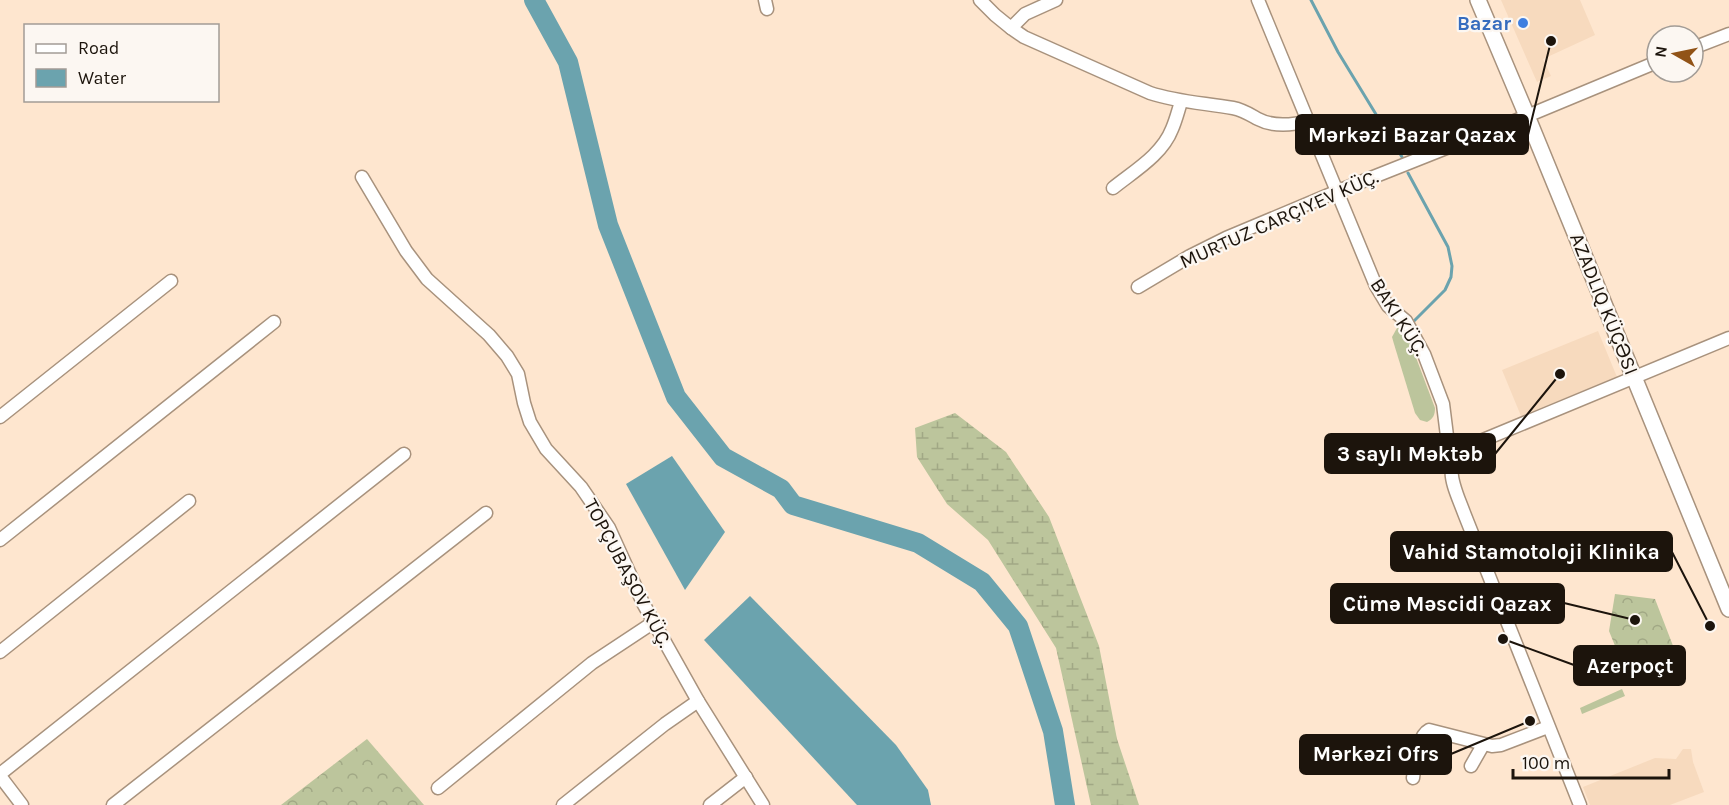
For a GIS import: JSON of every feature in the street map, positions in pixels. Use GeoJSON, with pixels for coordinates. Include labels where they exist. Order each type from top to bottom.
{"type":"FeatureCollection","features":[{"type":"Feature","properties":{"kind":"street"},"geometry":{"type":"LineString","coordinates":[[980,0],[995,15],[1024,37],[1150,93],[1181,102],[1242,110],[1262,121],[1278,124],[1294,125],[1309,121]]}},
{"type":"Feature","properties":{"kind":"street"},"geometry":{"type":"LineString","coordinates":[[1011,28],[1025,14],[1056,0]]}},
{"type":"Feature","properties":{"kind":"street"},"geometry":{"type":"LineString","coordinates":[[1258,0],[1376,286],[1388,306],[1406,321],[1424,354],[1443,404],[1447,436],[1457,454]]}},
{"type":"Feature","properties":{"kind":"street"},"geometry":{"type":"LineString","coordinates":[[1478,0],[1729,609]]}},
{"type":"Feature","properties":{"kind":"street"},"geometry":{"type":"LineString","coordinates":[[1705,43],[1729,34]]}},
{"type":"Feature","properties":{"kind":"street"},"geometry":{"type":"LineString","coordinates":[[1138,287],[1226,238],[1645,67]]}},
{"type":"Feature","properties":{"kind":"street"},"geometry":{"type":"LineString","coordinates":[[1113,188],[1144,164],[1164,144],[1181,102]]}},
{"type":"Feature","properties":{"kind":"street","name":"TOPÇUBAŞOV KÜÇ."},"geometry":{"type":"LineString","coordinates":[[362,177],[406,251],[427,279],[489,335],[507,356],[518,374],[530,422],[546,448],[581,487],[604,519],[643,603],[698,701],[763,805]]}},
{"type":"Feature","properties":{"kind":"street"},"geometry":{"type":"LineString","coordinates":[[0,417],[171,281]]}},
{"type":"Feature","properties":{"kind":"street"},"geometry":{"type":"LineString","coordinates":[[0,540],[274,322]]}},
{"type":"Feature","properties":{"kind":"street"},"geometry":{"type":"LineString","coordinates":[[1580,805],[1455,489],[1452,462],[1457,454],[1471,445],[1729,338]]}},
{"type":"Feature","properties":{"kind":"street"},"geometry":{"type":"LineString","coordinates":[[22,805],[0,775],[404,454]]}},
{"type":"Feature","properties":{"kind":"street"},"geometry":{"type":"LineString","coordinates":[[0,652],[189,501]]}},
{"type":"Feature","properties":{"kind":"street"},"geometry":{"type":"LineString","coordinates":[[113,805],[486,513]]}},
{"type":"Feature","properties":{"kind":"street"},"geometry":{"type":"LineString","coordinates":[[438,788],[592,663],[654,622]]}},
{"type":"Feature","properties":{"kind":"street"},"geometry":{"type":"LineString","coordinates":[[563,805],[664,724],[698,701]]}},
{"type":"Feature","properties":{"kind":"street"},"geometry":{"type":"LineString","coordinates":[[1413,778],[1420,739],[1424,732],[1429,730],[1492,746],[1501,745],[1548,727]]}},
{"type":"Feature","properties":{"kind":"street"},"geometry":{"type":"LineString","coordinates":[[1471,766],[1483,745]]}},
{"type":"Feature","properties":{"kind":"street"},"geometry":{"type":"LineString","coordinates":[[710,805],[746,777]]}},
{"type":"Feature","properties":{"kind":"shaded area"},"geometry":{"type":"Polygon","coordinates":[[[1501,0],[1580,0],[1595,35],[1543,59],[1551,76],[1537,82],[1501,0]]]}},
{"type":"Feature","properties":{"kind":"shaded area"},"geometry":{"type":"Polygon","coordinates":[[[1598,331],[1617,377],[1521,416],[1502,370],[1598,331]]]}},
{"type":"Feature","properties":{"kind":"shaded area"},"geometry":{"type":"Polygon","coordinates":[[[1683,749],[1691,749],[1693,762],[1704,792],[1670,805],[1590,805],[1583,787],[1655,758],[1676,759],[1683,749]]]}},
{"type":"Feature","properties":{"kind":"green space"},"geometry":{"type":"Polygon","coordinates":[[[1397,328],[1406,331],[1435,408],[1431,420],[1427,422],[1420,420],[1415,413],[1392,337],[1397,328]]]}},
{"type":"Feature","properties":{"kind":"green space"},"geometry":{"type":"Polygon","coordinates":[[[955,413],[1006,452],[1049,517],[1099,646],[1117,739],[1139,805],[1091,805],[1056,648],[988,540],[947,504],[917,457],[915,428],[955,413]]]}},
{"type":"Feature","properties":{"kind":"green space"},"geometry":{"type":"Polygon","coordinates":[[[1615,594],[1655,599],[1675,651],[1626,673],[1609,631],[1615,594]]]}},
{"type":"Feature","properties":{"kind":"green space"},"geometry":{"type":"Polygon","coordinates":[[[1622,689],[1625,696],[1582,714],[1580,708],[1622,689]]]}},
{"type":"Feature","properties":{"kind":"green space"},"geometry":{"type":"Polygon","coordinates":[[[367,739],[424,805],[281,805],[367,739]]]}},
{"type":"Feature","properties":{"kind":"water"},"geometry":{"type":"Polygon","coordinates":[[[672,456],[725,532],[685,590],[626,484],[672,456]]]}},
{"type":"Feature","properties":{"kind":"water"},"geometry":{"type":"Polygon","coordinates":[[[750,596],[896,745],[928,790],[931,805],[857,805],[704,640],[750,596]]]}},
{"type":"Feature","properties":{"kind":"waterway"},"geometry":{"type":"LineString","coordinates":[[534,0],[568,62],[608,225],[676,397],[723,457],[781,489],[793,505],[918,543],[982,582],[1018,626],[1053,731],[1065,805]]}},
{"type":"Feature","properties":{"kind":"waterway"},"geometry":{"type":"LineString","coordinates":[[1311,0],[1338,52],[1402,157]]}},
{"type":"Feature","properties":{"kind":"waterway"},"geometry":{"type":"LineString","coordinates":[[1408,173],[1448,247],[1452,266],[1451,277],[1445,290],[1413,322]]}},
{"type":"Feature","properties":{"kind":"place","name":"Bazar"},"geometry":{"type":"Point","coordinates":[1523,23]}},
{"type":"Feature","properties":{"kind":"place","name":"Mərkəzi Bazar Qazax"},"geometry":{"type":"Point","coordinates":[1551,41]}},
{"type":"Feature","properties":{"kind":"place","name":"3 saylı Məktəb"},"geometry":{"type":"Point","coordinates":[1560,374]}},
{"type":"Feature","properties":{"kind":"place","name":"Cümə Məscidi Qazax"},"geometry":{"type":"Point","coordinates":[1635,620]}},
{"type":"Feature","properties":{"kind":"place","name":"Vahid Stamotoloji Klinika"},"geometry":{"type":"Point","coordinates":[1710,626]}},
{"type":"Feature","properties":{"kind":"place","name":"Azerpoçt"},"geometry":{"type":"Point","coordinates":[1503,639]}},
{"type":"Feature","properties":{"kind":"place","name":"Mərkəzi Ofrs"},"geometry":{"type":"Point","coordinates":[1530,721]}}]}
